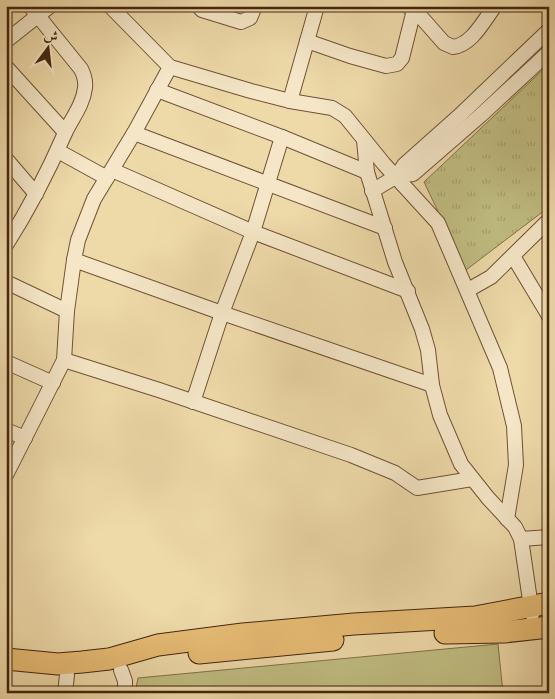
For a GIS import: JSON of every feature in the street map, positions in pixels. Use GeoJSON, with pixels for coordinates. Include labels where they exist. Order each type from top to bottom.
{"type":"FeatureCollection","features":[{"type":"Feature","properties":{"kind":"main road"},"geometry":{"type":"LineString","coordinates":[[6,659],[58,664],[91,661],[109,659],[158,646],[242,634],[363,624],[475,618],[540,604]]}},
{"type":"Feature","properties":{"kind":"main road"},"geometry":{"type":"LineString","coordinates":[[6,673],[34,676],[66,684],[152,660],[188,654],[402,635],[540,628]]}},
{"type":"Feature","properties":{"kind":"street"},"geometry":{"type":"LineString","coordinates":[[6,41],[35,11],[50,6]]}},
{"type":"Feature","properties":{"kind":"street"},"geometry":{"type":"LineString","coordinates":[[110,6],[170,67],[213,81],[332,108],[345,116],[438,223],[500,368],[514,426],[516,465],[507,519]]}},
{"type":"Feature","properties":{"kind":"street"},"geometry":{"type":"LineString","coordinates":[[201,8],[241,22],[250,18],[254,6]]}},
{"type":"Feature","properties":{"kind":"street"},"geometry":{"type":"LineString","coordinates":[[290,100],[318,6]]}},
{"type":"Feature","properties":{"kind":"street"},"geometry":{"type":"LineString","coordinates":[[411,7],[444,43],[453,47],[462,44],[474,34],[495,6]]}},
{"type":"Feature","properties":{"kind":"street"},"geometry":{"type":"LineString","coordinates":[[307,41],[350,56],[392,66],[397,64],[402,58],[411,7]]}},
{"type":"Feature","properties":{"kind":"street"},"geometry":{"type":"LineString","coordinates":[[8,240],[36,194],[58,151],[65,132],[80,105],[85,88],[85,78],[81,70],[35,11]]}},
{"type":"Feature","properties":{"kind":"street"},"geometry":{"type":"LineString","coordinates":[[397,176],[404,165],[459,116],[549,30]]}},
{"type":"Feature","properties":{"kind":"street"},"geometry":{"type":"LineString","coordinates":[[372,191],[397,176],[413,174],[549,52]]}},
{"type":"Feature","properties":{"kind":"street"},"geometry":{"type":"LineString","coordinates":[[6,67],[65,132]]}},
{"type":"Feature","properties":{"kind":"street"},"geometry":{"type":"LineString","coordinates":[[6,476],[64,360],[67,311],[74,260],[78,240],[94,199],[134,133],[170,67]]}},
{"type":"Feature","properties":{"kind":"street"},"geometry":{"type":"LineString","coordinates":[[156,90],[282,137],[367,172]]}},
{"type":"Feature","properties":{"kind":"street"},"geometry":{"type":"LineString","coordinates":[[134,133],[385,228]]}},
{"type":"Feature","properties":{"kind":"street"},"geometry":{"type":"LineString","coordinates":[[193,402],[222,313],[253,232],[282,137]]}},
{"type":"Feature","properties":{"kind":"street"},"geometry":{"type":"LineString","coordinates":[[364,140],[367,172],[372,191],[428,350],[432,385],[440,415],[461,464],[472,480],[515,527],[521,539],[527,592],[540,604],[540,628]]}},
{"type":"Feature","properties":{"kind":"street"},"geometry":{"type":"LineString","coordinates":[[58,151],[253,232],[408,291]]}},
{"type":"Feature","properties":{"kind":"street"},"geometry":{"type":"LineString","coordinates":[[6,159],[36,194]]}},
{"type":"Feature","properties":{"kind":"street"},"geometry":{"type":"LineString","coordinates":[[468,290],[486,281],[546,228]]}},
{"type":"Feature","properties":{"kind":"street"},"geometry":{"type":"LineString","coordinates":[[513,256],[549,316]]}},
{"type":"Feature","properties":{"kind":"street"},"geometry":{"type":"LineString","coordinates":[[74,260],[432,385]]}},
{"type":"Feature","properties":{"kind":"street"},"geometry":{"type":"LineString","coordinates":[[6,282],[67,311]]}},
{"type":"Feature","properties":{"kind":"street"},"geometry":{"type":"LineString","coordinates":[[64,360],[159,390],[373,464],[396,473],[418,488],[472,480]]}},
{"type":"Feature","properties":{"kind":"street"},"geometry":{"type":"LineString","coordinates":[[6,362],[53,383]]}},
{"type":"Feature","properties":{"kind":"street"},"geometry":{"type":"LineString","coordinates":[[6,430],[25,438]]}},
{"type":"Feature","properties":{"kind":"street"},"geometry":{"type":"LineString","coordinates":[[521,539],[549,536]]}},
{"type":"Feature","properties":{"kind":"street"},"geometry":{"type":"LineString","coordinates":[[121,670],[125,693]]}},
{"type":"Feature","properties":{"kind":"green space"},"geometry":{"type":"Polygon","coordinates":[[[549,64],[549,207],[466,270],[424,182],[549,64]]]}},
{"type":"Feature","properties":{"kind":"green space"},"geometry":{"type":"Polygon","coordinates":[[[498,644],[503,693],[135,693],[138,678],[498,644]]]}}]}
